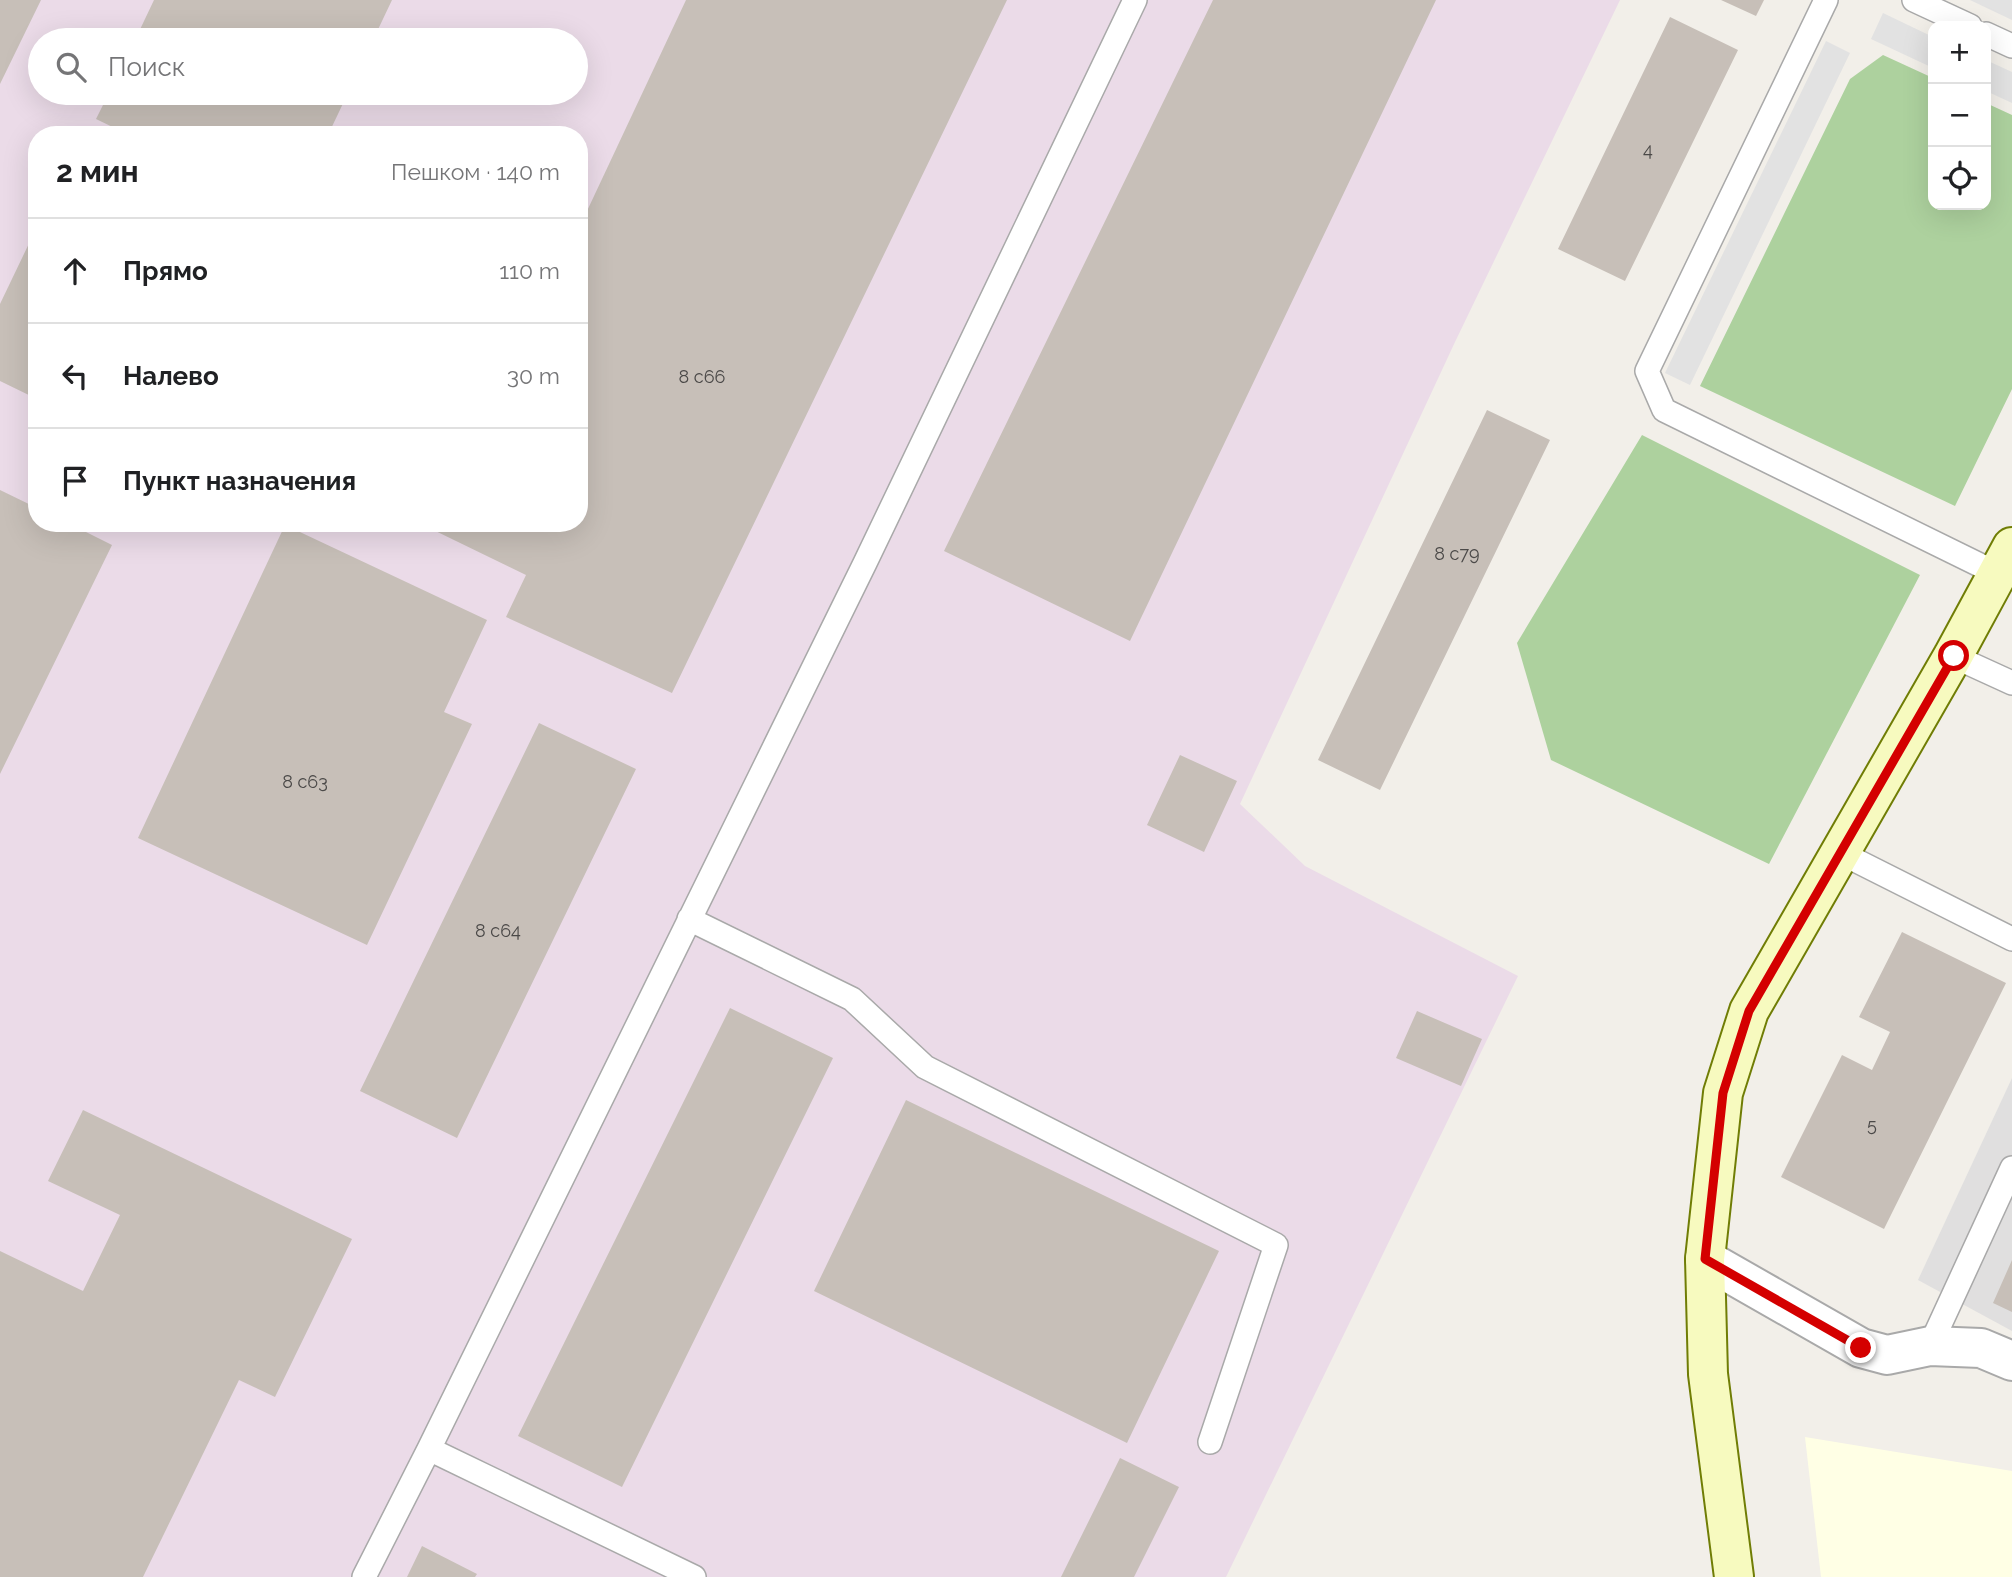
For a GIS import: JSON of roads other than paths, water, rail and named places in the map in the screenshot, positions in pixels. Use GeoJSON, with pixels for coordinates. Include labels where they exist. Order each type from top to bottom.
{"type":"FeatureCollection","features":[{"type":"Feature","properties":{"kind":"main road"},"geometry":{"type":"LineString","coordinates":[[1734,1577],[1709,1374],[1705,1259],[1723,1093],[1749,1011],[1954,656],[2005,561]]}},
{"type":"Feature","properties":{"kind":"street"},"geometry":{"type":"LineString","coordinates":[[1705,1259],[1861,1348],[1887,1355],[1930,1346],[1982,1348],[2012,1361]]}},
{"type":"Feature","properties":{"kind":"lane"},"geometry":{"type":"LineString","coordinates":[[364,1577],[865,563],[1135,0]]}},
{"type":"Feature","properties":{"kind":"lane"},"geometry":{"type":"LineString","coordinates":[[1826,0],[1647,371],[1664,410],[2005,561]]}},
{"type":"Feature","properties":{"kind":"lane"},"geometry":{"type":"LineString","coordinates":[[1914,0],[1959,21]]}},
{"type":"Feature","properties":{"kind":"lane"},"geometry":{"type":"LineString","coordinates":[[1991,36],[2012,46]]}},
{"type":"Feature","properties":{"kind":"lane"},"geometry":{"type":"LineString","coordinates":[[1954,656],[2012,683]]}},
{"type":"Feature","properties":{"kind":"lane"},"geometry":{"type":"LineString","coordinates":[[1841,853],[2012,939]]}},
{"type":"Feature","properties":{"kind":"lane"},"geometry":{"type":"LineString","coordinates":[[689,919],[852,999],[925,1067],[1276,1245],[1210,1442]]}},
{"type":"Feature","properties":{"kind":"lane"},"geometry":{"type":"LineString","coordinates":[[1930,1346],[2012,1168]]}},
{"type":"Feature","properties":{"kind":"lane"},"geometry":{"type":"LineString","coordinates":[[429,1450],[694,1577]]}}]}
